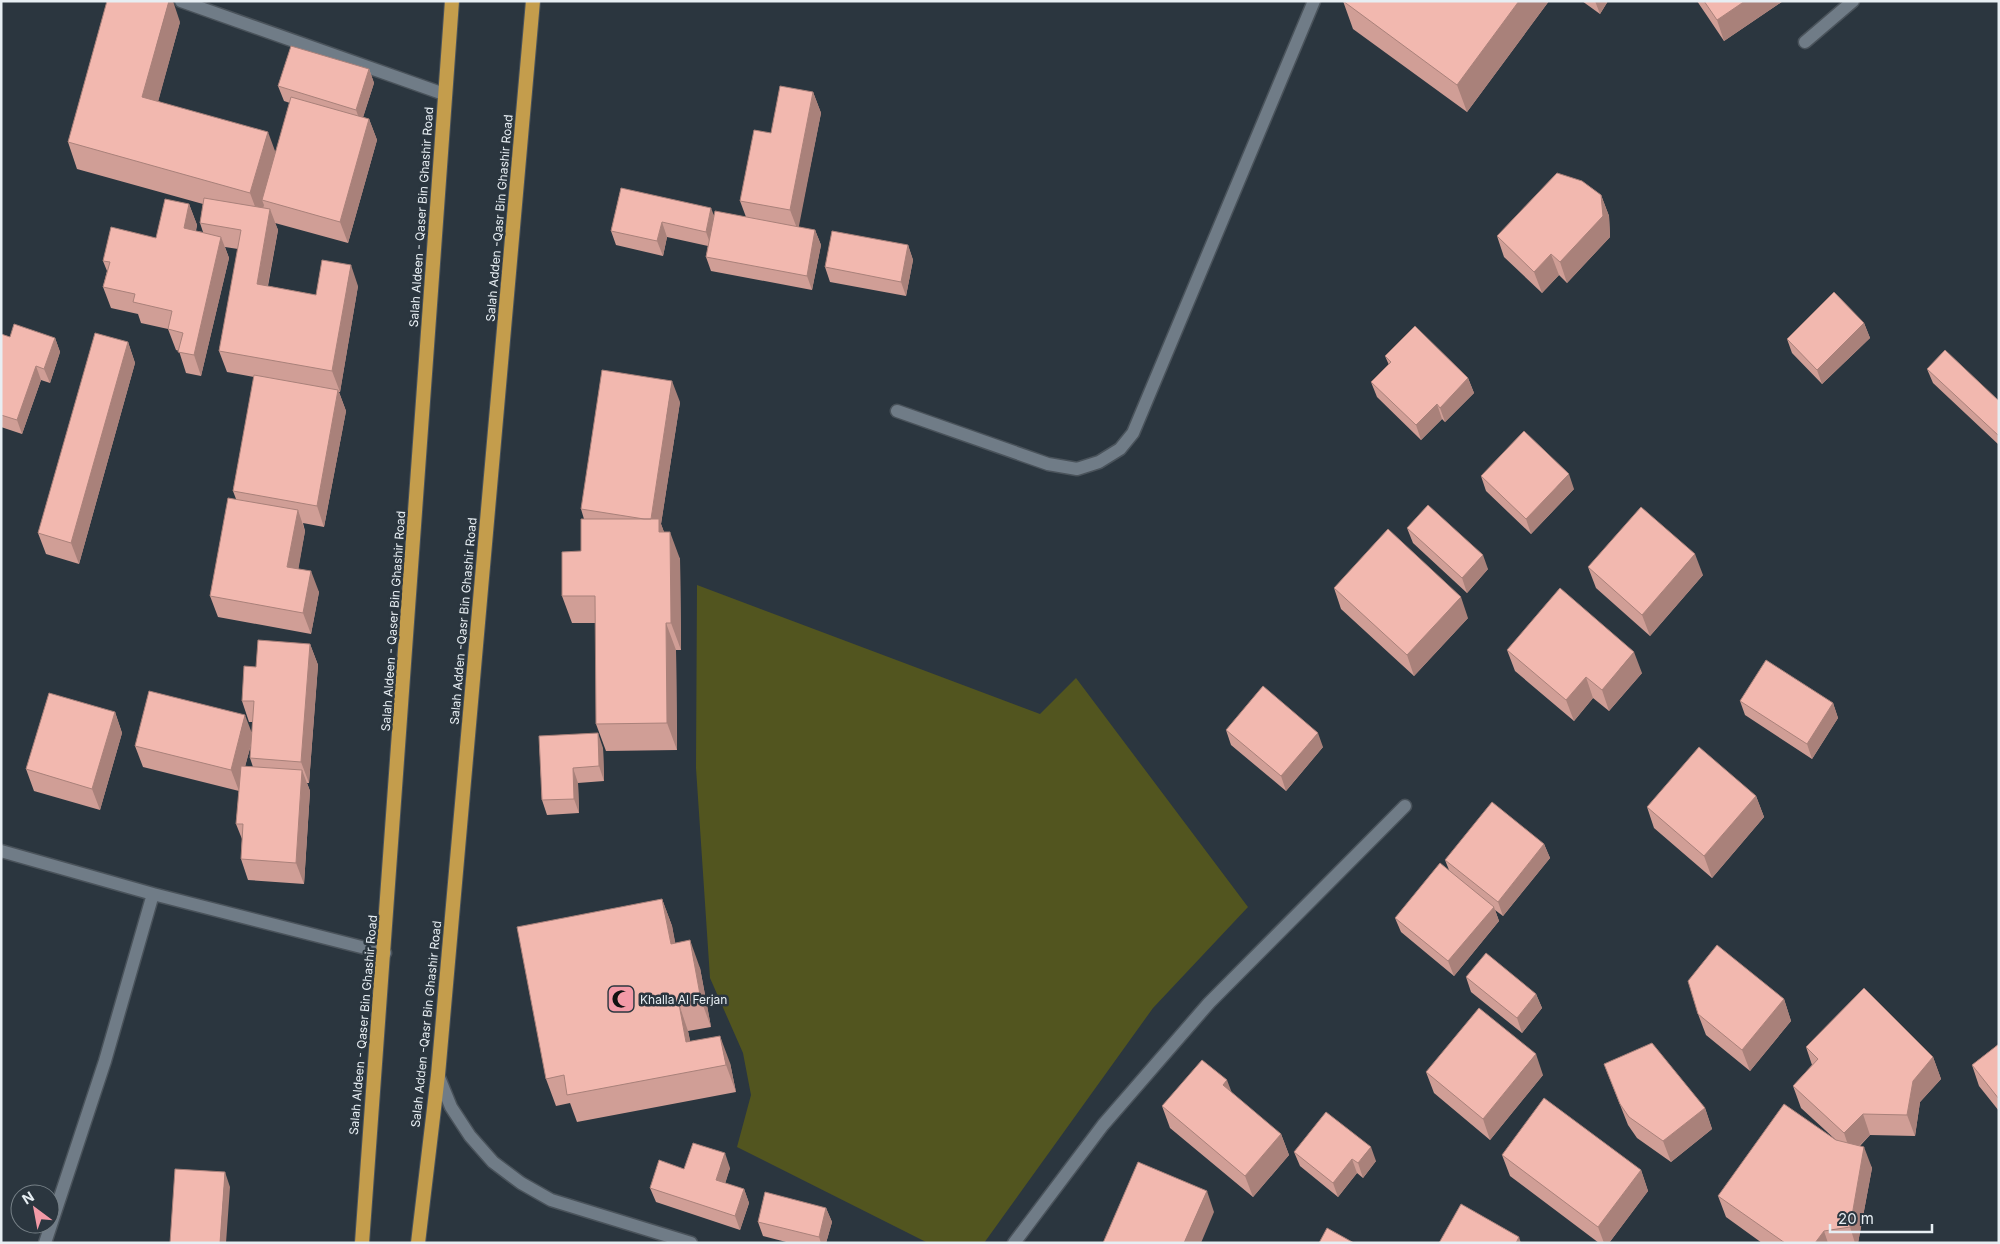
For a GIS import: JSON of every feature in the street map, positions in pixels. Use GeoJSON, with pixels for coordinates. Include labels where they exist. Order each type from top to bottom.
{"type":"FeatureCollection","features":[{"type":"Feature","properties":{"kind":"highway","name":"Salah Aldeen - Qaser Bin Ghashir Road"},"geometry":{"type":"LineString","coordinates":[[362,1243],[385,953],[452,1]]}},
{"type":"Feature","properties":{"kind":"highway","name":"Salah Adden -Qasr Bin Ghashir Road"},"geometry":{"type":"LineString","coordinates":[[418,1243],[438,1075],[533,1]]}},
{"type":"Feature","properties":{"kind":"street"},"geometry":{"type":"LineString","coordinates":[[182,1],[444,94]]}},
{"type":"Feature","properties":{"kind":"street"},"geometry":{"type":"LineString","coordinates":[[897,411],[1048,464],[1077,469],[1099,462],[1120,449],[1133,433],[1314,1]]}},
{"type":"Feature","properties":{"kind":"street"},"geometry":{"type":"LineString","coordinates":[[1806,42],[1853,1]]}},
{"type":"Feature","properties":{"kind":"street"},"geometry":{"type":"LineString","coordinates":[[1014,1243],[1103,1124],[1209,1003],[1405,806]]}},
{"type":"Feature","properties":{"kind":"street"},"geometry":{"type":"LineString","coordinates":[[1,851],[153,894],[385,953]]}},
{"type":"Feature","properties":{"kind":"street"},"geometry":{"type":"LineString","coordinates":[[45,1243],[105,1060],[153,894]]}},
{"type":"Feature","properties":{"kind":"street"},"geometry":{"type":"LineString","coordinates":[[438,1075],[451,1107],[470,1136],[493,1162],[521,1183],[551,1200],[691,1243]]}},
{"type":"Feature","properties":{"kind":"green space"},"geometry":{"type":"Polygon","coordinates":[[[697,585],[1040,714],[1076,678],[1248,907],[1153,1008],[984,1243],[928,1243],[737,1147],[751,1095],[743,1053],[710,978],[696,768],[697,585]]]}},
{"type":"Feature","properties":{"kind":"building"},"geometry":{"type":"Polygon","coordinates":[[[107,1],[169,1],[142,97],[268,132],[250,193],[68,142],[107,1]]]}},
{"type":"Feature","properties":{"kind":"building"},"geometry":{"type":"Polygon","coordinates":[[[1343,1],[1519,1],[1457,85],[1343,1]]]}},
{"type":"Feature","properties":{"kind":"building"},"geometry":{"type":"Polygon","coordinates":[[[1704,1],[1745,1],[1717,20],[1704,1]]]}},
{"type":"Feature","properties":{"kind":"building"},"geometry":{"type":"Polygon","coordinates":[[[291,46],[369,69],[356,110],[278,86],[291,46]]]}},
{"type":"Feature","properties":{"kind":"building"},"geometry":{"type":"Polygon","coordinates":[[[780,86],[813,92],[790,210],[740,201],[754,130],[771,133],[780,86]]]}},
{"type":"Feature","properties":{"kind":"building"},"geometry":{"type":"Polygon","coordinates":[[[291,97],[369,119],[340,222],[262,200],[291,97]]]}},
{"type":"Feature","properties":{"kind":"building"},"geometry":{"type":"Polygon","coordinates":[[[1557,173],[1582,181],[1601,195],[1603,216],[1560,262],[1551,254],[1534,272],[1497,236],[1557,173]]]}},
{"type":"Feature","properties":{"kind":"building"},"geometry":{"type":"Polygon","coordinates":[[[621,188],[711,208],[706,232],[662,222],[657,241],[611,231],[621,188]]]}},
{"type":"Feature","properties":{"kind":"building"},"geometry":{"type":"Polygon","coordinates":[[[204,198],[270,209],[257,284],[316,295],[322,260],[351,265],[332,371],[219,351],[241,230],[200,223],[204,198]]]}},
{"type":"Feature","properties":{"kind":"building"},"geometry":{"type":"Polygon","coordinates":[[[165,199],[189,204],[184,228],[221,237],[194,355],[178,352],[183,333],[168,329],[172,311],[133,302],[135,294],[103,287],[110,262],[103,261],[111,227],[156,238],[165,199]]]}},
{"type":"Feature","properties":{"kind":"building"},"geometry":{"type":"Polygon","coordinates":[[[715,211],[815,230],[807,276],[706,257],[715,211]]]}},
{"type":"Feature","properties":{"kind":"building"},"geometry":{"type":"Polygon","coordinates":[[[832,231],[908,245],[901,282],[825,267],[832,231]]]}},
{"type":"Feature","properties":{"kind":"building"},"geometry":{"type":"Polygon","coordinates":[[[1834,292],[1864,323],[1817,370],[1787,339],[1834,292]]]}},
{"type":"Feature","properties":{"kind":"building"},"geometry":{"type":"Polygon","coordinates":[[[14,324],[55,338],[44,369],[36,366],[17,420],[1,415],[1,334],[10,337],[14,324]]]}},
{"type":"Feature","properties":{"kind":"building"},"geometry":{"type":"Polygon","coordinates":[[[1415,326],[1468,378],[1440,408],[1437,404],[1416,425],[1371,382],[1391,362],[1385,356],[1415,326]]]}},
{"type":"Feature","properties":{"kind":"building"},"geometry":{"type":"Polygon","coordinates":[[[95,333],[128,342],[71,543],[38,533],[95,333]]]}},
{"type":"Feature","properties":{"kind":"building"},"geometry":{"type":"Polygon","coordinates":[[[1945,350],[1999,401],[1999,436],[1927,369],[1945,350]]]}},
{"type":"Feature","properties":{"kind":"building"},"geometry":{"type":"Polygon","coordinates":[[[602,370],[672,381],[651,519],[581,509],[602,370]]]}},
{"type":"Feature","properties":{"kind":"building"},"geometry":{"type":"Polygon","coordinates":[[[254,375],[338,390],[317,506],[233,491],[254,375]]]}},
{"type":"Feature","properties":{"kind":"building"},"geometry":{"type":"Polygon","coordinates":[[[1524,431],[1569,474],[1526,519],[1481,476],[1524,431]]]}},
{"type":"Feature","properties":{"kind":"building"},"geometry":{"type":"Polygon","coordinates":[[[228,498],[298,510],[287,567],[311,571],[303,613],[210,596],[228,498]]]}},
{"type":"Feature","properties":{"kind":"building"},"geometry":{"type":"Polygon","coordinates":[[[1428,505],[1483,555],[1462,578],[1407,528],[1428,505]]]}},
{"type":"Feature","properties":{"kind":"building"},"geometry":{"type":"Polygon","coordinates":[[[1641,507],[1695,554],[1642,615],[1588,567],[1641,507]]]}},
{"type":"Feature","properties":{"kind":"building"},"geometry":{"type":"Polygon","coordinates":[[[581,519],[659,519],[659,532],[670,532],[671,623],[666,623],[667,723],[596,724],[595,596],[562,596],[562,552],[581,551],[581,519]]]}},
{"type":"Feature","properties":{"kind":"building"},"geometry":{"type":"Polygon","coordinates":[[[1388,529],[1461,597],[1407,655],[1334,588],[1388,529]]]}},
{"type":"Feature","properties":{"kind":"building"},"geometry":{"type":"Polygon","coordinates":[[[1560,588],[1634,652],[1602,690],[1586,677],[1566,700],[1507,650],[1560,588]]]}},
{"type":"Feature","properties":{"kind":"building"},"geometry":{"type":"Polygon","coordinates":[[[258,640],[310,644],[301,762],[250,758],[254,701],[242,701],[244,666],[256,667],[258,640]]]}},
{"type":"Feature","properties":{"kind":"building"},"geometry":{"type":"Polygon","coordinates":[[[1766,660],[1833,703],[1807,744],[1740,701],[1766,660]]]}},
{"type":"Feature","properties":{"kind":"building"},"geometry":{"type":"Polygon","coordinates":[[[1263,686],[1318,733],[1281,776],[1226,730],[1263,686]]]}},
{"type":"Feature","properties":{"kind":"building"},"geometry":{"type":"Polygon","coordinates":[[[149,691],[245,715],[231,770],[135,746],[149,691]]]}},
{"type":"Feature","properties":{"kind":"building"},"geometry":{"type":"Polygon","coordinates":[[[49,693],[115,712],[92,789],[26,769],[49,693]]]}},
{"type":"Feature","properties":{"kind":"building"},"geometry":{"type":"Polygon","coordinates":[[[598,733],[599,766],[573,768],[574,799],[542,800],[539,736],[598,733]]]}},
{"type":"Feature","properties":{"kind":"building"},"geometry":{"type":"Polygon","coordinates":[[[1699,747],[1756,796],[1704,856],[1647,807],[1699,747]]]}},
{"type":"Feature","properties":{"kind":"building"},"geometry":{"type":"Polygon","coordinates":[[[241,766],[302,770],[296,863],[241,859],[243,824],[236,824],[241,766]]]}},
{"type":"Feature","properties":{"kind":"building"},"geometry":{"type":"Polygon","coordinates":[[[1492,802],[1544,844],[1498,902],[1445,860],[1492,802]]]}},
{"type":"Feature","properties":{"kind":"building"},"geometry":{"type":"Polygon","coordinates":[[[1440,863],[1494,907],[1448,961],[1395,918],[1440,863]]]}},
{"type":"Feature","properties":{"kind":"building","name":"Khalla Al Ferjan"},"geometry":{"type":"Polygon","coordinates":[[[662,899],[671,944],[690,940],[701,1000],[679,1004],[686,1042],[720,1036],[726,1065],[567,1095],[564,1075],[546,1079],[517,927],[662,899]]]}},
{"type":"Feature","properties":{"kind":"building"},"geometry":{"type":"Polygon","coordinates":[[[1717,945],[1784,999],[1742,1050],[1698,1014],[1688,981],[1717,945]]]}},
{"type":"Feature","properties":{"kind":"building"},"geometry":{"type":"Polygon","coordinates":[[[1486,953],[1536,994],[1517,1018],[1466,977],[1486,953]]]}},
{"type":"Feature","properties":{"kind":"building"},"geometry":{"type":"Polygon","coordinates":[[[1864,988],[1933,1057],[1913,1081],[1907,1115],[1863,1114],[1844,1133],[1793,1086],[1818,1059],[1806,1047],[1864,988]]]}},
{"type":"Feature","properties":{"kind":"building"},"geometry":{"type":"Polygon","coordinates":[[[1479,1008],[1536,1054],[1483,1119],[1426,1072],[1479,1008]]]}},
{"type":"Feature","properties":{"kind":"building"},"geometry":{"type":"Polygon","coordinates":[[[1652,1043],[1705,1108],[1663,1141],[1629,1117],[1620,1104],[1604,1064],[1652,1043]]]}},
{"type":"Feature","properties":{"kind":"building"},"geometry":{"type":"Polygon","coordinates":[[[1999,1044],[1999,1099],[1972,1065],[1999,1044]]]}},
{"type":"Feature","properties":{"kind":"building"},"geometry":{"type":"Polygon","coordinates":[[[1202,1060],[1227,1080],[1223,1085],[1281,1134],[1245,1176],[1162,1106],[1202,1060]]]}},
{"type":"Feature","properties":{"kind":"building"},"geometry":{"type":"Polygon","coordinates":[[[1544,1098],[1641,1170],[1598,1227],[1502,1155],[1544,1098]]]}},
{"type":"Feature","properties":{"kind":"building"},"geometry":{"type":"Polygon","coordinates":[[[1784,1104],[1836,1140],[1864,1147],[1850,1227],[1824,1231],[1815,1243],[1785,1243],[1718,1196],[1784,1104]]]}},
{"type":"Feature","properties":{"kind":"building"},"geometry":{"type":"Polygon","coordinates":[[[1326,1112],[1371,1147],[1358,1163],[1352,1159],[1333,1183],[1294,1152],[1326,1112]]]}},
{"type":"Feature","properties":{"kind":"building"},"geometry":{"type":"Polygon","coordinates":[[[693,1143],[725,1153],[716,1180],[744,1189],[735,1216],[650,1188],[659,1160],[684,1169],[693,1143]]]}},
{"type":"Feature","properties":{"kind":"building"},"geometry":{"type":"Polygon","coordinates":[[[1138,1162],[1207,1191],[1184,1243],[1103,1243],[1138,1162]]]}},
{"type":"Feature","properties":{"kind":"building"},"geometry":{"type":"Polygon","coordinates":[[[175,1169],[225,1172],[220,1243],[170,1243],[175,1169]]]}},
{"type":"Feature","properties":{"kind":"building"},"geometry":{"type":"Polygon","coordinates":[[[765,1192],[826,1208],[819,1237],[758,1222],[765,1192]]]}},
{"type":"Feature","properties":{"kind":"building"},"geometry":{"type":"Polygon","coordinates":[[[1461,1204],[1519,1237],[1516,1243],[1439,1243],[1461,1204]]]}},
{"type":"Feature","properties":{"kind":"building"},"geometry":{"type":"Polygon","coordinates":[[[1327,1228],[1354,1243],[1319,1243],[1327,1228]]]}},
{"type":"Feature","properties":{"kind":"place","name":"Khalla Al Ferjan"},"geometry":{"type":"Point","coordinates":[621,999]}}]}
